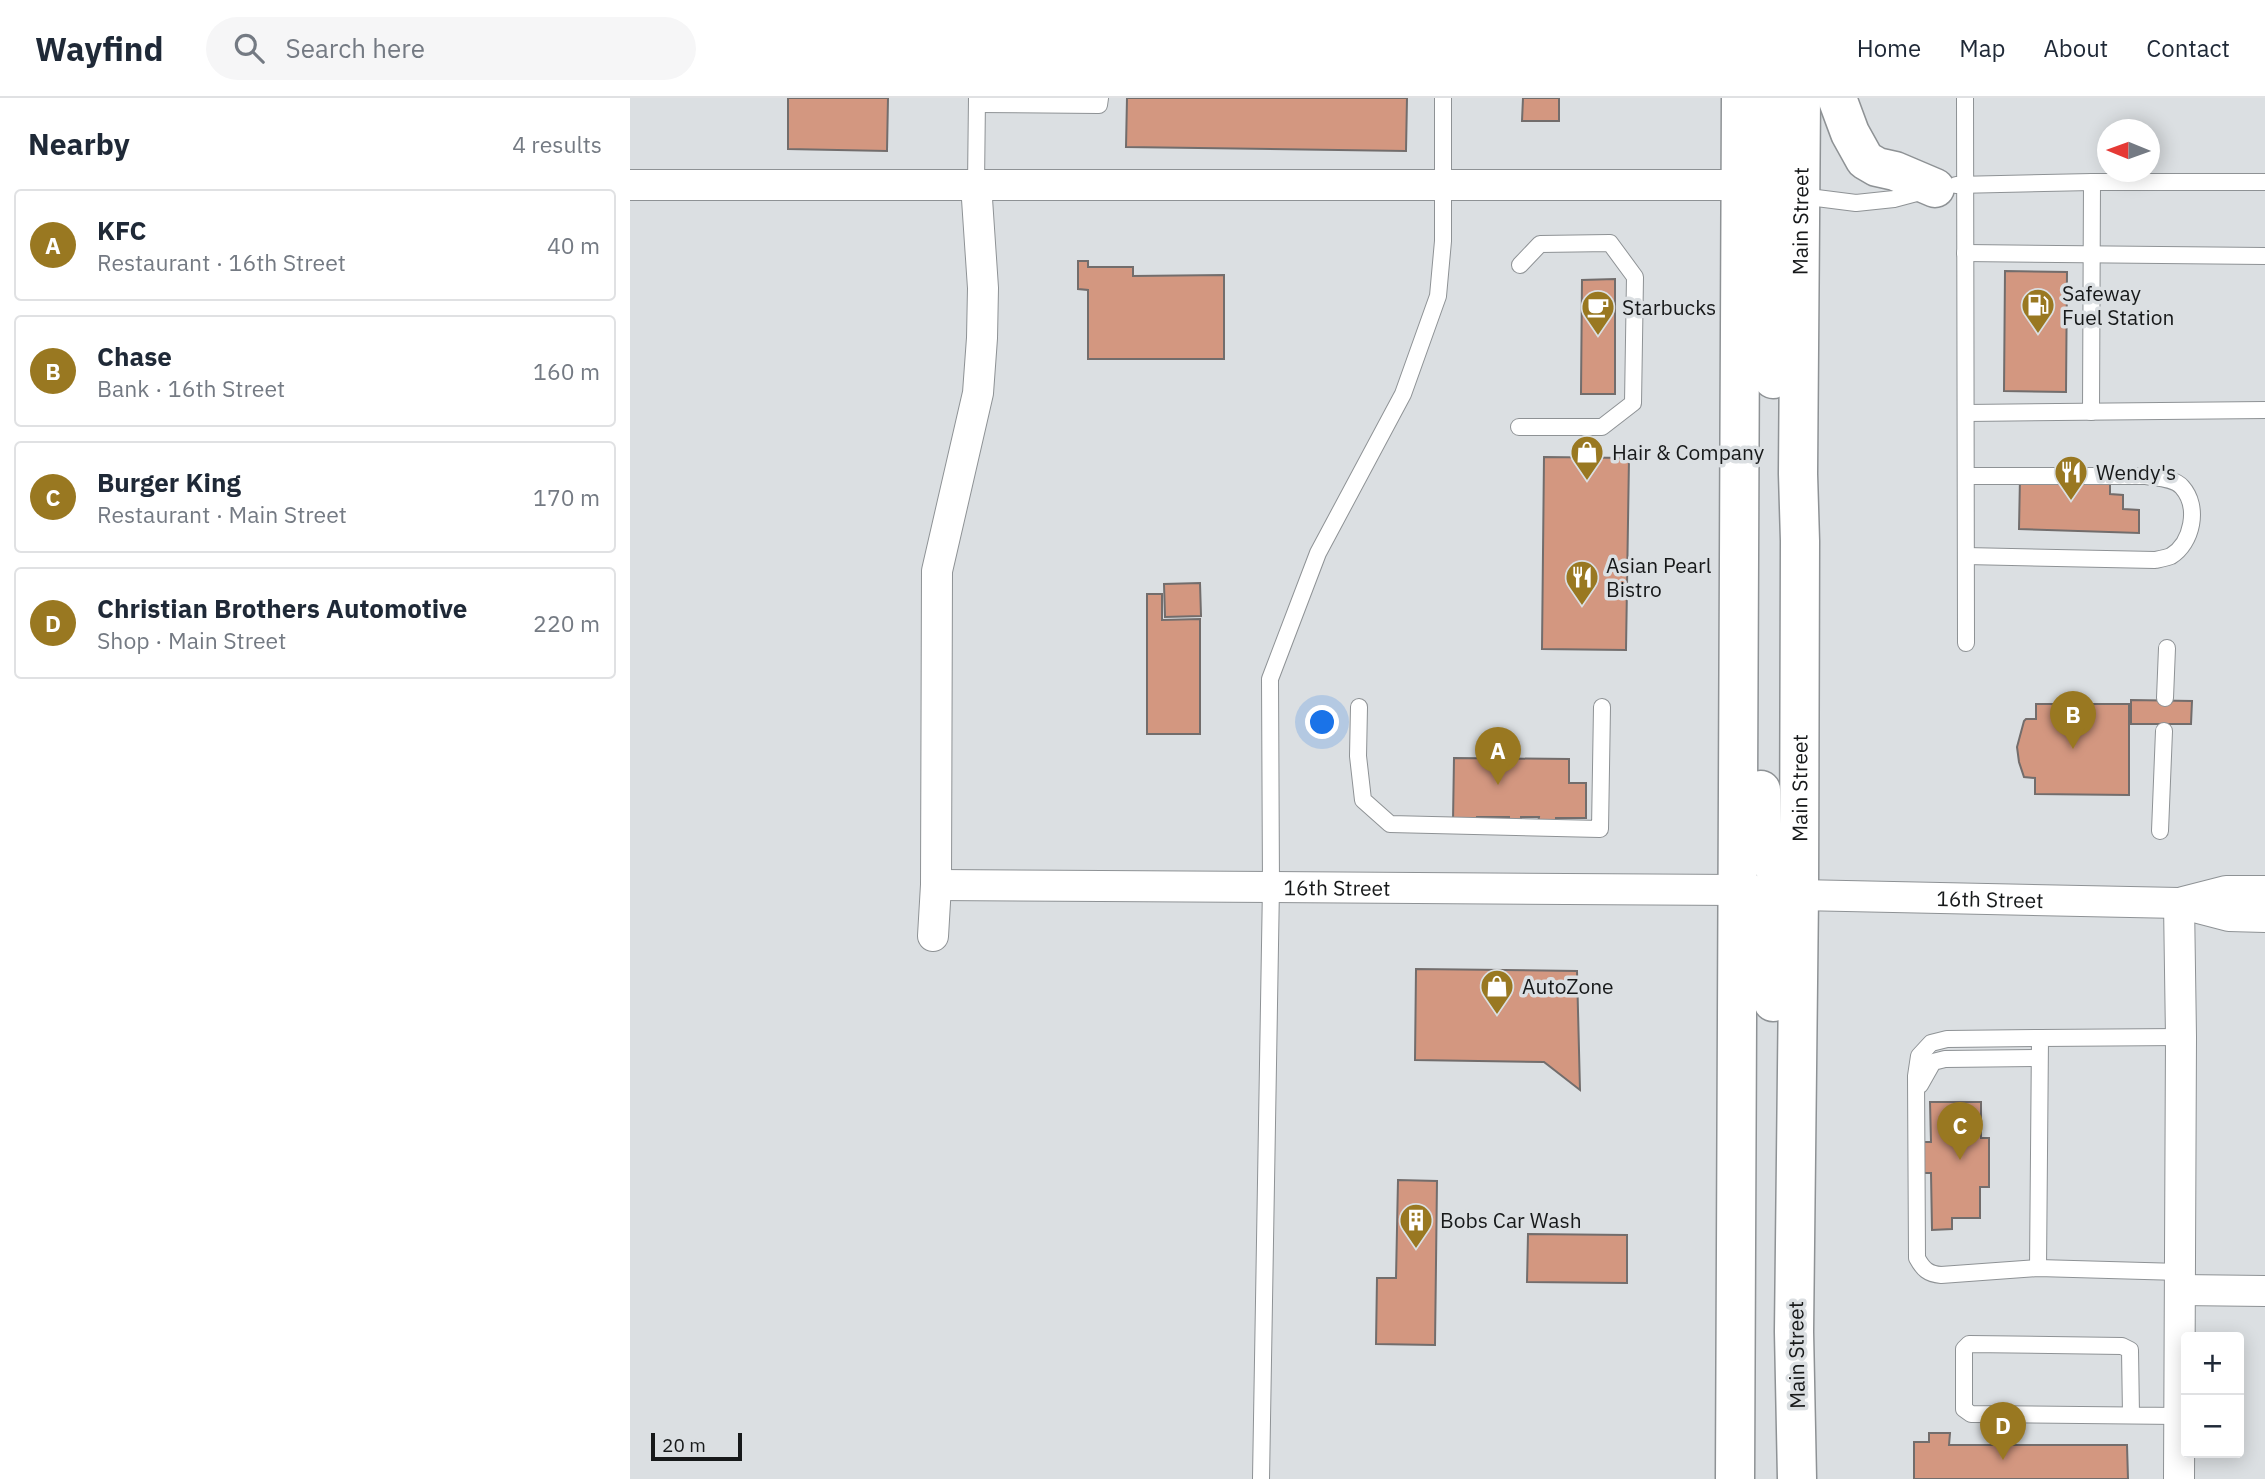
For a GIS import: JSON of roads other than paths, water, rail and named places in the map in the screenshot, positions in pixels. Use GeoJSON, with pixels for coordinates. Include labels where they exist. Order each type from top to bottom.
{"type":"FeatureCollection","features":[{"type":"Feature","properties":{"kind":"main road"},"geometry":{"type":"LineString","coordinates":[[1735,1479],[1741,98]]}},
{"type":"Feature","properties":{"kind":"main road"},"geometry":{"type":"LineString","coordinates":[[1766,98],[1770,159],[1777,173],[1800,196]]}},
{"type":"Feature","properties":{"kind":"main road","name":"Main Street"},"geometry":{"type":"LineString","coordinates":[[1797,1479],[1794,1332],[1799,895],[1801,98]]}},
{"type":"Feature","properties":{"kind":"main road"},"geometry":{"type":"LineString","coordinates":[[1837,98],[1850,134],[1865,160],[1877,167],[1950,186]]}},
{"type":"Feature","properties":{"kind":"main road"},"geometry":{"type":"LineString","coordinates":[[1741,185],[1753,188],[1765,201],[1769,214],[1773,416],[1798,474]]}},
{"type":"Feature","properties":{"kind":"main road"},"geometry":{"type":"LineString","coordinates":[[1740,585],[1759,666],[1763,832],[1767,852],[1775,869],[1799,895]]}},
{"type":"Feature","properties":{"kind":"main road"},"geometry":{"type":"LineString","coordinates":[[1738,890],[1749,892],[1758,899],[1768,927],[1773,962],[1774,1240],[1794,1332]]}},
{"type":"Feature","properties":{"kind":"street"},"geometry":{"type":"LineString","coordinates":[[630,184],[1741,185]]}},
{"type":"Feature","properties":{"kind":"street"},"geometry":{"type":"LineString","coordinates":[[933,936],[936,885],[937,571],[978,393],[983,288],[976,184]]}},
{"type":"Feature","properties":{"kind":"street","name":"16th Street"},"geometry":{"type":"LineString","coordinates":[[936,885],[1738,890]]}},
{"type":"Feature","properties":{"kind":"street","name":"16th Street"},"geometry":{"type":"LineString","coordinates":[[2179,903],[2226,891],[2265,891]]}},
{"type":"Feature","properties":{"kind":"street","name":"16th Street"},"geometry":{"type":"LineString","coordinates":[[1799,895],[2179,903],[2229,916],[2265,917]]}},
{"type":"Feature","properties":{"kind":"street"},"geometry":{"type":"LineString","coordinates":[[2179,903],[2179,1479]]}},
{"type":"Feature","properties":{"kind":"street"},"geometry":{"type":"LineString","coordinates":[[2180,1281],[2265,1291]]}},
{"type":"Feature","properties":{"kind":"lane"},"geometry":{"type":"LineString","coordinates":[[976,184],[977,101],[1099,105],[1100,98]]}},
{"type":"Feature","properties":{"kind":"lane"},"geometry":{"type":"LineString","coordinates":[[1261,1479],[1271,886],[1269,679],[1318,553],[1403,394],[1438,296],[1443,242],[1443,98]]}},
{"type":"Feature","properties":{"kind":"lane"},"geometry":{"type":"LineString","coordinates":[[1965,98],[1950,186],[1965,253],[1966,643]]}},
{"type":"Feature","properties":{"kind":"lane"},"geometry":{"type":"LineString","coordinates":[[1800,196],[1856,203],[1894,199],[1950,186],[2092,182],[2265,182]]}},
{"type":"Feature","properties":{"kind":"lane"},"geometry":{"type":"LineString","coordinates":[[2091,412],[2092,182]]}},
{"type":"Feature","properties":{"kind":"lane"},"geometry":{"type":"LineString","coordinates":[[1519,427],[1602,427],[1633,403],[1635,277],[1610,243],[1540,244],[1520,265]]}},
{"type":"Feature","properties":{"kind":"lane"},"geometry":{"type":"LineString","coordinates":[[1965,253],[2265,256]]}},
{"type":"Feature","properties":{"kind":"lane"},"geometry":{"type":"LineString","coordinates":[[1966,413],[2265,410]]}},
{"type":"Feature","properties":{"kind":"lane"},"geometry":{"type":"LineString","coordinates":[[1966,476],[2146,476],[2170,480],[2182,487],[2191,502],[2192,517],[2190,531],[2183,545],[2169,557],[2155,560],[1966,555]]}},
{"type":"Feature","properties":{"kind":"lane"},"geometry":{"type":"LineString","coordinates":[[2165,698],[2167,648]]}},
{"type":"Feature","properties":{"kind":"lane"},"geometry":{"type":"LineString","coordinates":[[1359,707],[1358,756],[1363,800],[1390,824],[1600,829],[1602,707]]}},
{"type":"Feature","properties":{"kind":"lane"},"geometry":{"type":"LineString","coordinates":[[2161,831],[2164,732]]}},
{"type":"Feature","properties":{"kind":"lane"},"geometry":{"type":"LineString","coordinates":[[2180,1281],[2038,1268],[1930,1274],[1917,1258],[1916,1096],[1919,1056],[1931,1043],[1947,1039],[2181,1037]]}},
{"type":"Feature","properties":{"kind":"lane"},"geometry":{"type":"LineString","coordinates":[[2038,1268],[2040,1038]]}},
{"type":"Feature","properties":{"kind":"lane"},"geometry":{"type":"LineString","coordinates":[[1916,1096],[1922,1079],[1933,1062],[1945,1059],[2039,1058]]}},
{"type":"Feature","properties":{"kind":"lane"},"geometry":{"type":"LineString","coordinates":[[2131,1415],[2130,1350],[2122,1346],[1969,1344],[1964,1349],[1964,1409],[1971,1414],[2179,1416]]}},
{"type":"Feature","properties":{"kind":"place","name":"Safeway Fuel Station"},"geometry":{"type":"Point","coordinates":[2038,335]}},
{"type":"Feature","properties":{"kind":"place","name":"Starbucks"},"geometry":{"type":"Point","coordinates":[1598,337]}},
{"type":"Feature","properties":{"kind":"place","name":"Hair & Company"},"geometry":{"type":"Point","coordinates":[1587,482]}},
{"type":"Feature","properties":{"kind":"place","name":"Wendy's"},"geometry":{"type":"Point","coordinates":[2071,502]}},
{"type":"Feature","properties":{"kind":"place","name":"Asian Pearl Bistro"},"geometry":{"type":"Point","coordinates":[1582,607]}},
{"type":"Feature","properties":{"kind":"place","name":"Chase"},"geometry":{"type":"Point","coordinates":[2073,749]}},
{"type":"Feature","properties":{"kind":"place","name":"KFC"},"geometry":{"type":"Point","coordinates":[1498,785]}},
{"type":"Feature","properties":{"kind":"place","name":"AutoZone"},"geometry":{"type":"Point","coordinates":[1497,1016]}},
{"type":"Feature","properties":{"kind":"place","name":"Burger King"},"geometry":{"type":"Point","coordinates":[1960,1160]}},
{"type":"Feature","properties":{"kind":"place","name":"Bobs Car Wash"},"geometry":{"type":"Point","coordinates":[1416,1250]}},
{"type":"Feature","properties":{"kind":"place","name":"Christian Brothers Automotive"},"geometry":{"type":"Point","coordinates":[2003,1460]}}]}
